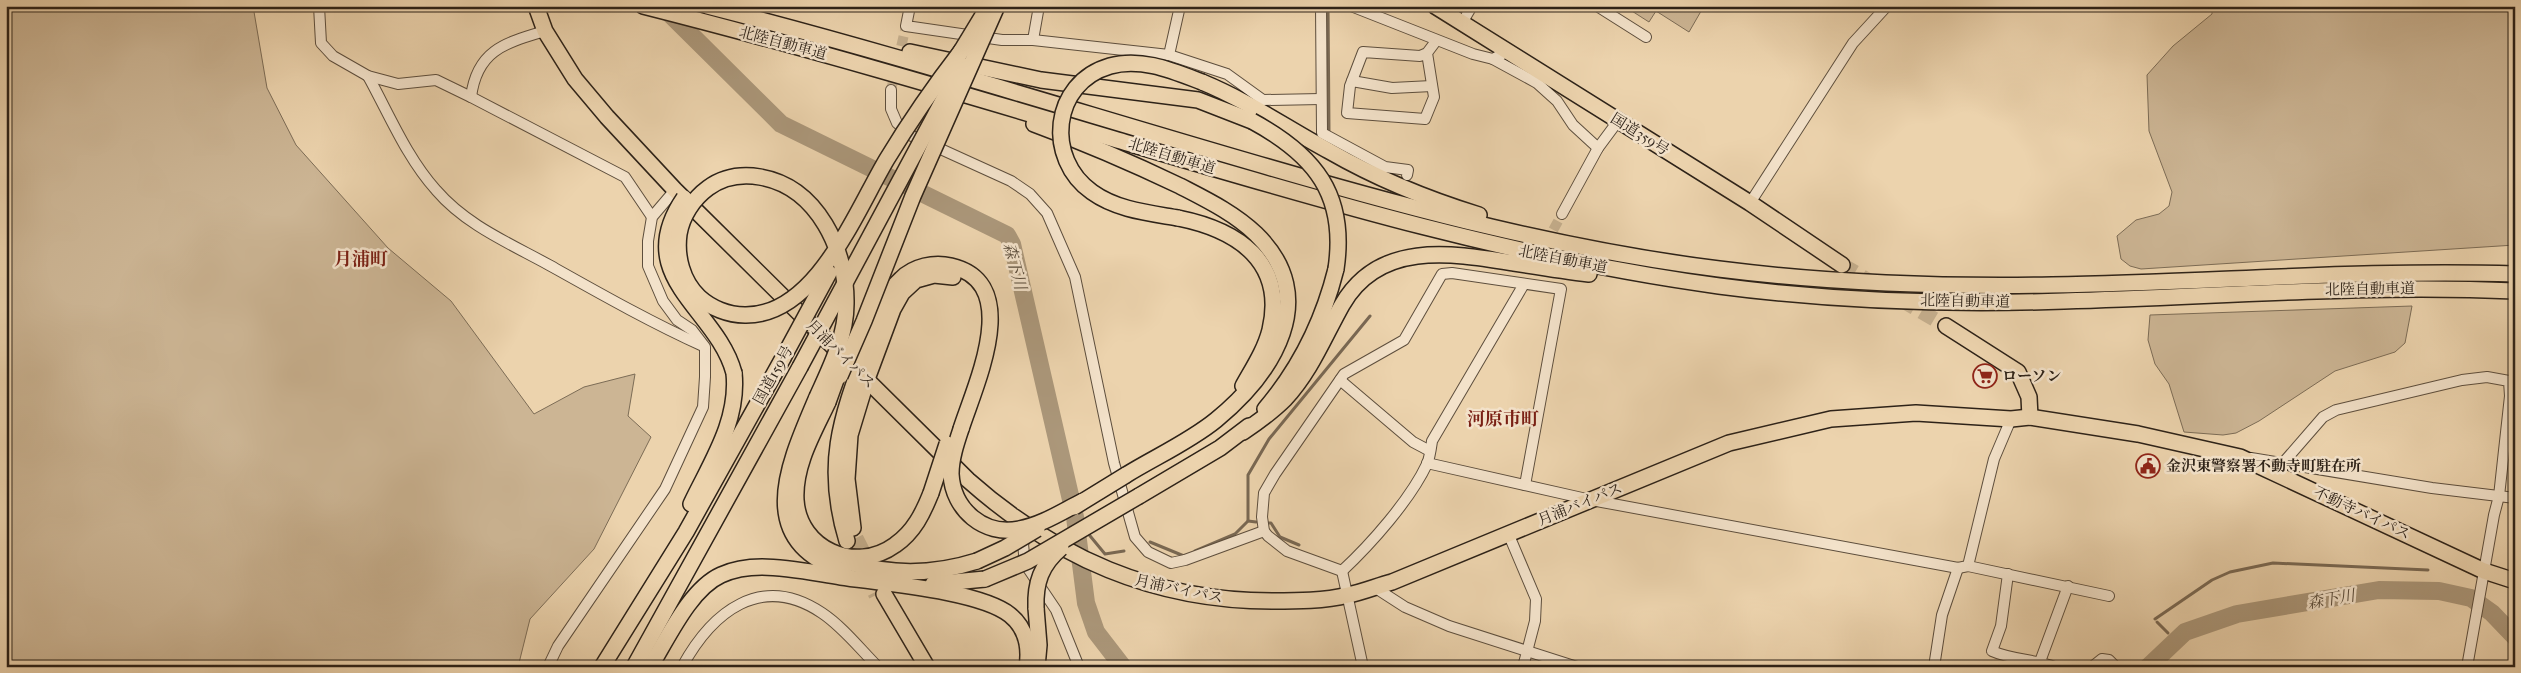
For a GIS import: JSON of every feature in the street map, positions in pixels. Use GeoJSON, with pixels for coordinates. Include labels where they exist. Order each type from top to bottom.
{"type":"FeatureCollection","features":[{"type":"Feature","properties":{"kind":"highway","name":"月浦バイパス"},"geometry":{"type":"LineString","coordinates":[[536,6],[545,31],[576,79],[607,117],[675,190],[968,480],[997,506],[1046,539],[1104,569],[1177,592],[1250,601],[1286,601],[1347,595],[1392,582],[1729,443],[1810,423],[1831,419],[1916,413],[2011,419],[2030,417]]}},
{"type":"Feature","properties":{"kind":"highway","name":"北陸自動車道"},"geometry":{"type":"LineString","coordinates":[[643,6],[778,41],[972,96],[1364,212],[1545,256],[1720,286],[1846,297],[1985,302],[2060,301],[2314,290],[2464,288],[2515,292]]}},
{"type":"Feature","properties":{"kind":"highway","name":"北陸自動車道"},"geometry":{"type":"LineString","coordinates":[[707,6],[1382,199],[1552,240],[1713,268],[1848,281],[1980,286],[2138,282],[2352,273],[2515,274]]}},
{"type":"Feature","properties":{"kind":"highway","name":"国道159号"},"geometry":{"type":"LineString","coordinates":[[602,667],[686,532],[893,158],[989,6]]}},
{"type":"Feature","properties":{"kind":"highway"},"geometry":{"type":"LineString","coordinates":[[822,400],[858,336],[921,179],[996,6]]}},
{"type":"Feature","properties":{"kind":"highway","name":"国道159号"},"geometry":{"type":"LineString","coordinates":[[634,667],[996,6]]}},
{"type":"Feature","properties":{"kind":"highway","name":"国道359号"},"geometry":{"type":"LineString","coordinates":[[1435,6],[1462,23],[1499,56],[1618,121],[1750,203],[1842,265]]}},
{"type":"Feature","properties":{"kind":"highway"},"geometry":{"type":"LineString","coordinates":[[740,14],[1041,80],[1198,100],[1252,121],[1286,141],[1320,175],[1327,188],[1337,215],[1339,229],[1336,269],[1320,321],[1301,357],[1267,406],[1243,432]]}},
{"type":"Feature","properties":{"kind":"highway"},"geometry":{"type":"LineString","coordinates":[[778,41],[816,55],[953,96],[1046,129],[1163,178],[1207,200],[1244,223],[1274,257],[1285,285],[1287,313],[1281,340],[1269,364],[1228,408],[1206,428],[1005,548],[977,561],[939,570],[891,570],[848,562],[826,551],[802,524],[798,512],[796,487],[839,344],[846,305],[844,277],[837,250],[835,243],[818,214],[790,188],[766,178],[742,176],[711,186],[695,200],[684,217],[680,228],[678,253],[684,276],[697,296],[716,308],[739,315],[763,314],[785,305],[804,290],[822,270],[830,257],[835,249],[840,241],[845,233],[888,157],[939,81],[962,50]]}},
{"type":"Feature","properties":{"kind":"highway"},"geometry":{"type":"LineString","coordinates":[[1228,408],[1247,379],[1269,332],[1273,306],[1269,281],[1258,260],[1237,239],[1209,225],[1117,205],[1084,186],[1069,168],[1062,152],[1060,138],[1065,104],[1087,77],[1110,66],[1123,64],[1148,65],[1202,82],[1254,106],[1370,173],[1432,199],[1566,239],[1713,268]]}},
{"type":"Feature","properties":{"kind":"highway"},"geometry":{"type":"LineString","coordinates":[[631,621],[724,434],[734,401],[734,373],[722,344],[688,301],[670,267],[668,242],[674,216],[686,194],[716,172],[728,168],[755,166],[783,174],[807,189],[829,213],[849,252],[855,281],[854,320],[849,344],[789,465],[785,487],[786,509],[793,531],[807,550],[826,564],[849,573],[883,591],[927,667]]}},
{"type":"Feature","properties":{"kind":"highway"},"geometry":{"type":"LineString","coordinates":[[883,591],[985,579],[1028,561],[1096,522],[1243,432],[1278,405],[1296,387],[1314,359],[1352,290],[1372,272],[1396,260],[1425,255],[1459,255],[1608,276],[1720,286]]}},
{"type":"Feature","properties":{"kind":"highway"},"geometry":{"type":"LineString","coordinates":[[852,539],[836,495],[835,452],[842,420],[892,309],[908,286],[916,280],[934,275],[943,275],[960,280],[973,292],[977,300],[982,325],[978,350],[958,427],[951,466],[953,485],[959,504],[965,512],[981,523],[999,530],[1019,529],[1041,522],[1083,501]]}},
{"type":"Feature","properties":{"kind":"highway"},"geometry":{"type":"LineString","coordinates":[[1946,326],[2018,372],[2029,397],[2030,417]]}},
{"type":"Feature","properties":{"kind":"highway","name":"不動寺バイパス"},"geometry":{"type":"LineString","coordinates":[[2030,417],[2138,434],[2240,457],[2484,571],[2515,581]]}},
{"type":"Feature","properties":{"kind":"highway"},"geometry":{"type":"LineString","coordinates":[[816,542],[839,555],[851,557],[874,556],[899,543],[912,530],[931,493],[958,427]]}},
{"type":"Feature","properties":{"kind":"highway"},"geometry":{"type":"LineString","coordinates":[[1037,667],[1039,645],[1036,608],[1039,578],[1048,560],[1096,522]]}},
{"type":"Feature","properties":{"kind":"highway"},"geometry":{"type":"LineString","coordinates":[[650,667],[695,596],[711,581],[729,572],[764,567],[883,591],[967,597],[994,605],[1012,616],[1024,633],[1028,654],[1027,667]]}},
{"type":"Feature","properties":{"kind":"highway"},"geometry":{"type":"LineString","coordinates":[[849,573],[932,584]]}},
{"type":"Feature","properties":{"kind":"highway"},"geometry":{"type":"LineString","coordinates":[[883,591],[918,667]]}},
{"type":"Feature","properties":{"kind":"street"},"geometry":{"type":"LineString","coordinates":[[319,6],[321,43],[333,56],[368,76],[398,84],[436,80],[470,97],[625,177],[652,217]]}},
{"type":"Feature","properties":{"kind":"street"},"geometry":{"type":"LineString","coordinates":[[910,6],[906,26],[1002,40],[1032,40],[1169,55],[1227,74],[1263,100],[1322,100]]}},
{"type":"Feature","properties":{"kind":"street"},"geometry":{"type":"LineString","coordinates":[[1032,40],[1039,6]]}},
{"type":"Feature","properties":{"kind":"street"},"geometry":{"type":"LineString","coordinates":[[1169,55],[1180,6]]}},
{"type":"Feature","properties":{"kind":"street"},"geometry":{"type":"LineString","coordinates":[[1321,6],[1322,133],[1385,167],[1408,170],[1407,175]]}},
{"type":"Feature","properties":{"kind":"street"},"geometry":{"type":"LineString","coordinates":[[1351,6],[1436,41],[1499,56],[1537,82],[1557,101],[1573,125],[1598,148]]}},
{"type":"Feature","properties":{"kind":"street"},"geometry":{"type":"LineString","coordinates":[[1462,23],[1472,6]]}},
{"type":"Feature","properties":{"kind":"street"},"geometry":{"type":"LineString","coordinates":[[1597,6],[1646,37]]}},
{"type":"Feature","properties":{"kind":"street"},"geometry":{"type":"LineString","coordinates":[[1750,203],[1853,43],[1887,6]]}},
{"type":"Feature","properties":{"kind":"street"},"geometry":{"type":"LineString","coordinates":[[470,97],[473,78],[482,61],[499,47],[545,31]]}},
{"type":"Feature","properties":{"kind":"street"},"geometry":{"type":"LineString","coordinates":[[1427,54],[1434,97],[1425,120],[1347,113],[1352,81],[1363,52],[1420,56],[1427,54],[1436,41]]}},
{"type":"Feature","properties":{"kind":"street"},"geometry":{"type":"LineString","coordinates":[[368,76],[397,128],[403,144],[434,189],[454,209],[472,223],[570,278],[705,347]]}},
{"type":"Feature","properties":{"kind":"street"},"geometry":{"type":"LineString","coordinates":[[1352,81],[1392,88],[1432,86]]}},
{"type":"Feature","properties":{"kind":"street"},"geometry":{"type":"LineString","coordinates":[[891,90],[890,109],[897,123],[912,136],[1011,181],[1030,194],[1047,214],[1075,277],[1114,462],[1135,537],[1148,552],[1171,563],[1185,560],[1264,531]]}},
{"type":"Feature","properties":{"kind":"street"},"geometry":{"type":"LineString","coordinates":[[1562,214],[1598,148],[1618,121]]}},
{"type":"Feature","properties":{"kind":"street"},"geometry":{"type":"LineString","coordinates":[[548,667],[558,646],[665,489],[703,407],[706,377],[705,347],[692,330],[677,320],[663,301],[648,266],[648,241],[652,217],[675,190]]}},
{"type":"Feature","properties":{"kind":"street"},"geometry":{"type":"LineString","coordinates":[[1342,571],[1287,551],[1264,531],[1262,505],[1264,493],[1344,374],[1404,340],[1442,274],[1452,273],[1561,289],[1525,485]]}},
{"type":"Feature","properties":{"kind":"street"},"geometry":{"type":"LineString","coordinates":[[1342,571],[1366,549],[1409,492],[1427,463],[1432,441],[1524,284]]}},
{"type":"Feature","properties":{"kind":"street"},"geometry":{"type":"LineString","coordinates":[[2284,463],[2323,418],[2336,410],[2462,380],[2487,377],[2501,378],[2509,381],[2510,396],[2500,496],[2494,515],[2468,667]]}},
{"type":"Feature","properties":{"kind":"street"},"geometry":{"type":"LineString","coordinates":[[1340,380],[1413,442],[1430,451]]}},
{"type":"Feature","properties":{"kind":"street"},"geometry":{"type":"LineString","coordinates":[[1934,667],[1942,615],[1963,567],[1994,459],[2011,419]]}},
{"type":"Feature","properties":{"kind":"street"},"geometry":{"type":"LineString","coordinates":[[2240,457],[2432,488],[2515,498]]}},
{"type":"Feature","properties":{"kind":"street"},"geometry":{"type":"LineString","coordinates":[[1427,463],[1591,500],[2008,574],[2109,596]]}},
{"type":"Feature","properties":{"kind":"street"},"geometry":{"type":"LineString","coordinates":[[1030,530],[1023,544],[1025,564],[1056,610],[1079,667]]}},
{"type":"Feature","properties":{"kind":"street"},"geometry":{"type":"LineString","coordinates":[[1508,533],[1536,599],[1534,621],[1524,667]]}},
{"type":"Feature","properties":{"kind":"street"},"geometry":{"type":"LineString","coordinates":[[1342,571],[1363,667]]}},
{"type":"Feature","properties":{"kind":"street"},"geometry":{"type":"LineString","coordinates":[[2008,574],[2001,626],[1992,651],[2005,662],[2055,667]]}},
{"type":"Feature","properties":{"kind":"street"},"geometry":{"type":"LineString","coordinates":[[2038,664],[2068,586]]}},
{"type":"Feature","properties":{"kind":"street"},"geometry":{"type":"LineString","coordinates":[[1374,587],[1405,607],[1449,626],[1577,667]]}},
{"type":"Feature","properties":{"kind":"street"},"geometry":{"type":"LineString","coordinates":[[682,667],[707,630],[725,612],[753,600],[782,597],[799,600],[822,613],[878,667]]}},
{"type":"Feature","properties":{"kind":"street"},"geometry":{"type":"LineString","coordinates":[[2092,667],[2102,659],[2109,660],[2116,667]]}},
{"type":"Feature","properties":{"kind":"shaded area"},"geometry":{"type":"Polygon","coordinates":[[[6,6],[253,6],[267,88],[296,145],[388,248],[451,301],[534,414],[584,387],[635,374],[628,416],[651,437],[594,549],[530,619],[518,667],[6,667],[6,6]]]}},
{"type":"Feature","properties":{"kind":"shaded area"},"geometry":{"type":"Polygon","coordinates":[[[1624,6],[1704,6],[1689,32],[1656,11],[1649,22],[1624,6]]]}},
{"type":"Feature","properties":{"kind":"shaded area"},"geometry":{"type":"Polygon","coordinates":[[[2212,6],[2515,6],[2515,245],[2141,269],[2130,266],[2121,259],[2117,236],[2136,220],[2159,214],[2169,206],[2172,192],[2149,131],[2147,75],[2173,46],[2212,14],[2212,6]]]}},
{"type":"Feature","properties":{"kind":"shaded area"},"geometry":{"type":"Polygon","coordinates":[[[2412,306],[2405,343],[2395,352],[2335,371],[2259,421],[2236,433],[2223,435],[2184,432],[2169,384],[2155,364],[2148,340],[2150,315],[2412,306]]]}},
{"type":"Feature","properties":{"kind":"waterway"},"geometry":{"type":"LineString","coordinates":[[1328,6],[1329,133]]}},
{"type":"Feature","properties":{"kind":"waterway","name":"森下川"},"geometry":{"type":"LineString","coordinates":[[663,7],[781,124],[1007,235],[1012,244],[1075,517],[1086,603],[1096,632],[1123,667]]}},
{"type":"Feature","properties":{"kind":"waterway"},"geometry":{"type":"LineString","coordinates":[[1195,551],[1235,534],[1248,521],[1248,475],[1269,439],[1370,316]]}},
{"type":"Feature","properties":{"kind":"waterway","name":"森下川"},"geometry":{"type":"LineString","coordinates":[[1075,517],[1081,524]]}},
{"type":"Feature","properties":{"kind":"waterway"},"geometry":{"type":"LineString","coordinates":[[1248,521],[1256,522]]}},
{"type":"Feature","properties":{"kind":"waterway"},"geometry":{"type":"LineString","coordinates":[[1268,523],[1271,523],[1280,537],[1299,545]]}},
{"type":"Feature","properties":{"kind":"waterway"},"geometry":{"type":"LineString","coordinates":[[1086,531],[1105,554],[1124,551]]}},
{"type":"Feature","properties":{"kind":"waterway"},"geometry":{"type":"LineString","coordinates":[[1150,542],[1184,556]]}},
{"type":"Feature","properties":{"kind":"waterway"},"geometry":{"type":"LineString","coordinates":[[2155,619],[2212,580],[2230,572],[2273,563],[2428,570]]}},
{"type":"Feature","properties":{"kind":"waterway","name":"森下川"},"geometry":{"type":"LineString","coordinates":[[2148,667],[2185,632],[2237,614],[2379,590],[2439,591],[2471,598],[2492,613],[2515,637]]}},
{"type":"Feature","properties":{"kind":"waterway"},"geometry":{"type":"LineString","coordinates":[[2157,622],[2168,633]]}},
{"type":"Feature","properties":{"kind":"tunnel"},"geometry":{"type":"LineString","coordinates":[[891,90],[906,26]]}},
{"type":"Feature","properties":{"kind":"tunnel"},"geometry":{"type":"LineString","coordinates":[[1546,243],[1562,214]]}},
{"type":"Feature","properties":{"kind":"tunnel"},"geometry":{"type":"LineString","coordinates":[[1842,265],[1946,326]]}},
{"type":"Feature","properties":{"kind":"tunnel"},"geometry":{"type":"LineString","coordinates":[[856,538],[871,568]]}},
{"type":"Feature","properties":{"kind":"tunnel"},"geometry":{"type":"LineString","coordinates":[[864,572],[876,595]]}},
{"type":"Feature","properties":{"kind":"place","name":"ローソン"},"geometry":{"type":"Point","coordinates":[1985,376]}},
{"type":"Feature","properties":{"kind":"place","name":"金沢東警察署不動寺町駐在所"},"geometry":{"type":"Point","coordinates":[2148,466]}},
{"type":"Feature","properties":{"kind":"district","name":"月浦町"},"geometry":{"type":"Point","coordinates":[361,259]}},
{"type":"Feature","properties":{"kind":"district","name":"河原市町"},"geometry":{"type":"Point","coordinates":[1503,419]}}]}
